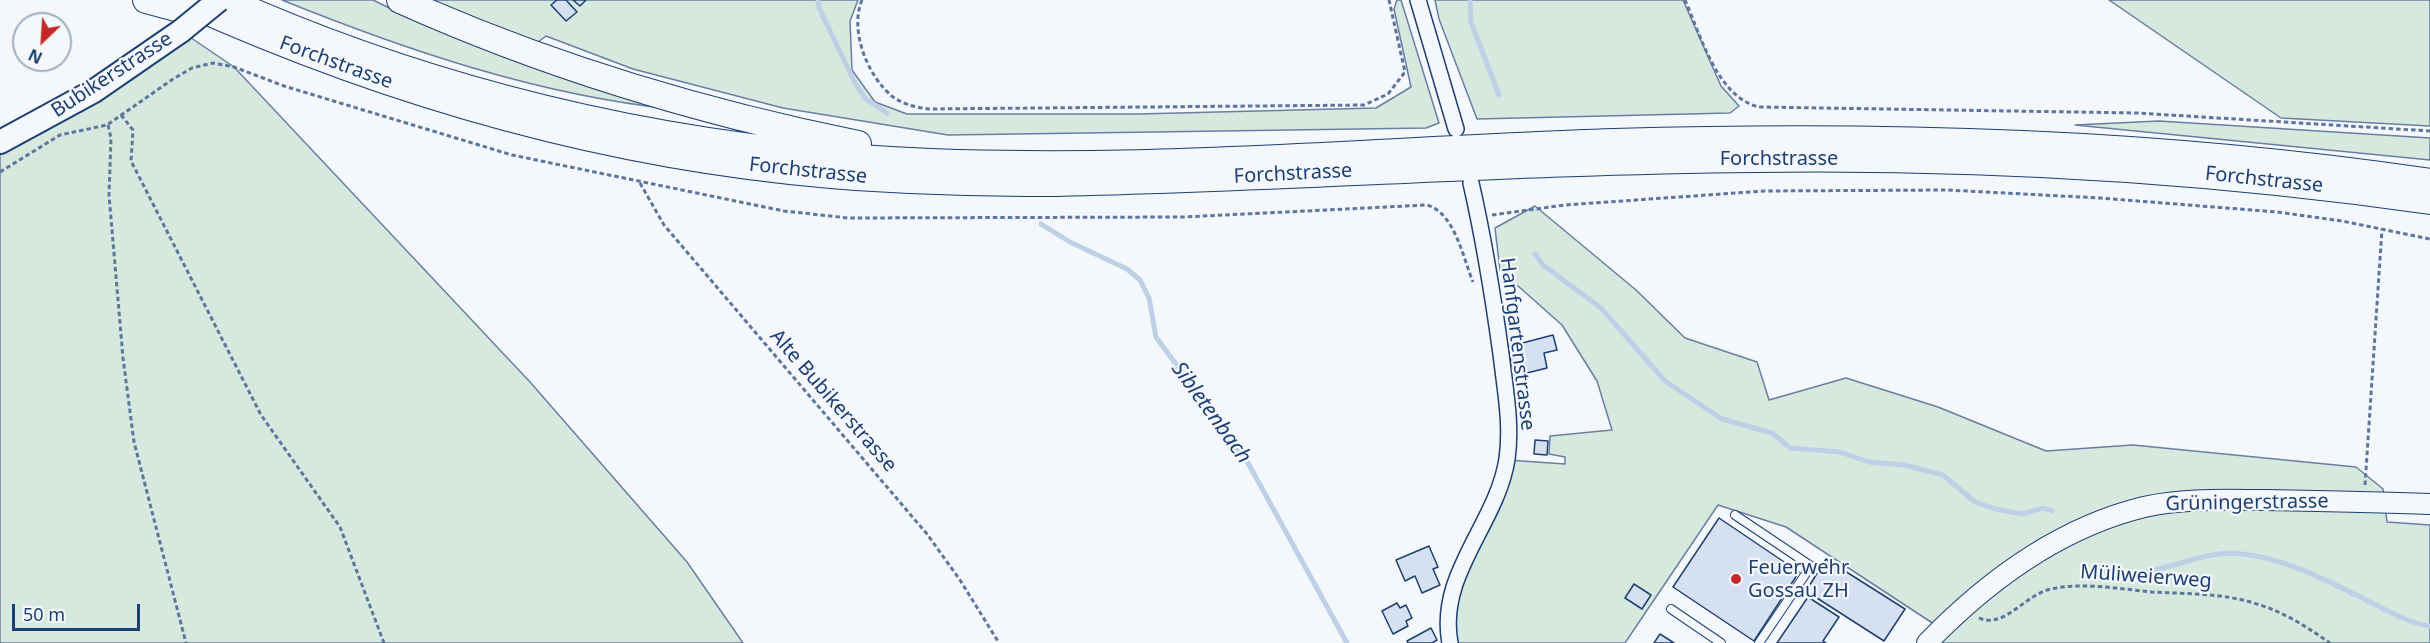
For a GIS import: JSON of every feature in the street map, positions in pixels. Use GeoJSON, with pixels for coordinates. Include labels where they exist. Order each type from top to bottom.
{"type":"FeatureCollection","features":[{"type":"Feature","properties":{"kind":"highway"},"geometry":{"type":"LineString","coordinates":[[146,0],[237,25]]}},
{"type":"Feature","properties":{"kind":"highway","name":"Forchstrasse"},"geometry":{"type":"LineString","coordinates":[[181,0],[237,25],[388,83],[542,127],[684,156],[829,175],[968,182],[1068,182],[1613,161],[1901,159],[2125,168],[2311,185],[2430,201]]}},
{"type":"Feature","properties":{"kind":"highway","name":"Forchstrasse"},"geometry":{"type":"LineString","coordinates":[[226,0],[330,42],[420,73],[578,116],[674,136],[762,149],[874,159],[946,162],[1185,160],[1617,142],[1941,141],[2082,146],[2219,156],[2430,182]]}},
{"type":"Feature","properties":{"kind":"highway"},"geometry":{"type":"LineString","coordinates":[[400,0],[525,52],[655,95],[777,128],[946,162]]}},
{"type":"Feature","properties":{"kind":"main road","name":"Bubikerstrasse"},"geometry":{"type":"LineString","coordinates":[[0,142],[94,91],[181,31],[219,0]]}},
{"type":"Feature","properties":{"kind":"street"},"geometry":{"type":"LineString","coordinates":[[1418,0],[1456,129]]}},
{"type":"Feature","properties":{"kind":"street","name":"Hanfgartenstrasse"},"geometry":{"type":"LineString","coordinates":[[1450,643],[1448,615],[1454,582],[1497,494],[1507,460],[1508,410],[1494,298],[1471,183]]}},
{"type":"Feature","properties":{"kind":"street","name":"Grüningerstrasse"},"geometry":{"type":"LineString","coordinates":[[1927,643],[1991,582],[2047,547],[2114,515],[2145,507],[2214,500],[2430,504]]}},
{"type":"Feature","properties":{"kind":"lane"},"geometry":{"type":"LineString","coordinates":[[1735,515],[1811,566],[1759,643]]}},
{"type":"Feature","properties":{"kind":"lane"},"geometry":{"type":"LineString","coordinates":[[1671,609],[1721,643]]}},
{"type":"Feature","properties":{"kind":"path"},"geometry":{"type":"LineString","coordinates":[[862,0],[856,29],[861,49],[880,83],[893,97],[909,106],[928,110],[1364,105],[1388,94],[1405,72],[1389,0]]}},
{"type":"Feature","properties":{"kind":"path"},"geometry":{"type":"LineString","coordinates":[[1685,0],[1724,84],[1740,100],[1759,107],[2137,113],[2430,131]]}},
{"type":"Feature","properties":{"kind":"path"},"geometry":{"type":"LineString","coordinates":[[0,172],[60,135],[107,125],[173,79],[192,68],[213,63],[234,67],[284,86],[512,155],[639,183],[802,214],[848,219],[1064,216],[1161,218],[1426,205],[1436,208],[1446,219],[1476,287],[1482,294],[1494,298]]}},
{"type":"Feature","properties":{"kind":"path"},"geometry":{"type":"LineString","coordinates":[[122,115],[133,130],[131,161],[261,415],[340,527],[384,643]]}},
{"type":"Feature","properties":{"kind":"path"},"geometry":{"type":"LineString","coordinates":[[107,125],[111,138],[110,195],[123,358],[134,442],[186,643]]}},
{"type":"Feature","properties":{"kind":"path","name":"Alte Bubikerstrasse"},"geometry":{"type":"LineString","coordinates":[[639,183],[664,225],[927,534],[965,588],[999,643]]}},
{"type":"Feature","properties":{"kind":"path"},"geometry":{"type":"LineString","coordinates":[[1479,217],[1565,205],[1736,192],[1903,189],[2032,193],[2213,206],[2296,214],[2430,239]]}},
{"type":"Feature","properties":{"kind":"path"},"geometry":{"type":"LineString","coordinates":[[2364,502],[2382,229]]}},
{"type":"Feature","properties":{"kind":"path","name":"Müliweierweg"},"geometry":{"type":"LineString","coordinates":[[1962,608],[1982,620],[1997,621],[2032,596],[2069,587],[2229,597],[2256,603],[2281,613],[2330,643]]}},
{"type":"Feature","properties":{"kind":"shaded area"},"geometry":{"type":"Polygon","coordinates":[[[282,0],[373,0],[406,16],[672,109],[572,93],[522,82],[425,53],[282,0]]]}},
{"type":"Feature","properties":{"kind":"shaded area"},"geometry":{"type":"Polygon","coordinates":[[[416,0],[858,0],[850,21],[852,70],[875,102],[907,114],[1138,114],[1376,108],[1411,87],[1394,9],[1397,0],[1401,0],[1439,123],[1426,128],[948,135],[783,108],[633,69],[546,36],[525,52],[416,0]]]}},
{"type":"Feature","properties":{"kind":"shaded area"},"geometry":{"type":"Polygon","coordinates":[[[1435,0],[1683,0],[1721,86],[1739,106],[1730,113],[1477,119],[1439,19],[1435,0]]]}},
{"type":"Feature","properties":{"kind":"shaded area"},"geometry":{"type":"Polygon","coordinates":[[[2109,0],[2430,0],[2430,126],[2281,118],[2109,0]]]}},
{"type":"Feature","properties":{"kind":"shaded area"},"geometry":{"type":"Polygon","coordinates":[[[181,31],[234,67],[530,382],[687,562],[743,643],[0,643],[0,142],[181,31]]]}},
{"type":"Feature","properties":{"kind":"shaded area"},"geometry":{"type":"Polygon","coordinates":[[[2159,121],[2430,138],[2430,160],[2075,125],[2159,121]]]}},
{"type":"Feature","properties":{"kind":"shaded area"},"geometry":{"type":"Polygon","coordinates":[[[1535,206],[1636,290],[1685,338],[1757,362],[1769,400],[1846,378],[1938,407],[2046,451],[2133,445],[2356,467],[2383,489],[2387,522],[2430,525],[2430,643],[1927,643],[1940,628],[1786,527],[1718,505],[1625,643],[1450,643],[1448,615],[1507,460],[1565,464],[1565,457],[1549,454],[1550,436],[1612,430],[1597,381],[1562,325],[1500,270],[1495,228],[1535,206]]]}},
{"type":"Feature","properties":{"kind":"building"},"geometry":{"type":"Polygon","coordinates":[[[557,0],[566,0],[577,12],[566,21],[551,5],[557,0]]]}},
{"type":"Feature","properties":{"kind":"building"},"geometry":{"type":"Polygon","coordinates":[[[573,0],[586,0],[580,6],[573,0]]]}},
{"type":"Feature","properties":{"kind":"building"},"geometry":{"type":"Polygon","coordinates":[[[1553,335],[1557,350],[1544,353],[1547,368],[1515,376],[1507,347],[1553,335]]]}},
{"type":"Feature","properties":{"kind":"building"},"geometry":{"type":"Polygon","coordinates":[[[1535,440],[1548,441],[1547,455],[1534,454],[1535,440]]]}},
{"type":"Feature","properties":{"kind":"building","name":"Feuerwehr Gossau ZH"},"geometry":{"type":"Polygon","coordinates":[[[1719,518],[1799,572],[1754,641],[1673,587],[1719,518]]]}},
{"type":"Feature","properties":{"kind":"building"},"geometry":{"type":"Polygon","coordinates":[[[1429,546],[1438,567],[1433,569],[1440,585],[1422,593],[1415,576],[1405,581],[1396,560],[1429,546]]]}},
{"type":"Feature","properties":{"kind":"building"},"geometry":{"type":"Polygon","coordinates":[[[1826,559],[1905,609],[1884,641],[1806,591],[1826,559]]]}},
{"type":"Feature","properties":{"kind":"building"},"geometry":{"type":"Polygon","coordinates":[[[1634,584],[1651,595],[1642,609],[1625,598],[1634,584]]]}},
{"type":"Feature","properties":{"kind":"building"},"geometry":{"type":"Polygon","coordinates":[[[1808,597],[1839,617],[1823,641],[1826,643],[1777,643],[1808,597]]]}},
{"type":"Feature","properties":{"kind":"building"},"geometry":{"type":"Polygon","coordinates":[[[1397,603],[1400,608],[1406,605],[1412,618],[1406,621],[1408,626],[1393,634],[1382,611],[1397,603]]]}},
{"type":"Feature","properties":{"kind":"building"},"geometry":{"type":"Polygon","coordinates":[[[1431,628],[1437,640],[1432,643],[1408,643],[1407,641],[1431,628]]]}},
{"type":"Feature","properties":{"kind":"building"},"geometry":{"type":"Polygon","coordinates":[[[1660,634],[1674,643],[1654,643],[1660,634]]]}},
{"type":"Feature","properties":{"kind":"waterway","name":"Sibletenbach"},"geometry":{"type":"LineString","coordinates":[[818,0],[819,8],[856,85],[866,99],[887,113]]}},
{"type":"Feature","properties":{"kind":"waterway"},"geometry":{"type":"LineString","coordinates":[[1470,0],[1471,22],[1499,95]]}},
{"type":"Feature","properties":{"kind":"waterway","name":"Sibletenbach"},"geometry":{"type":"LineString","coordinates":[[1041,224],[1070,242],[1127,269],[1140,280],[1149,298],[1156,337],[1248,463],[1347,643]]}},
{"type":"Feature","properties":{"kind":"waterway"},"geometry":{"type":"LineString","coordinates":[[1535,254],[1543,265],[1601,308],[1665,381],[1722,419],[1772,433],[1790,448],[1840,452],[1869,462],[1904,465],[1943,475],[1975,502],[1995,509],[2022,514],[2043,508],[2052,511]]}},
{"type":"Feature","properties":{"kind":"waterway"},"geometry":{"type":"LineString","coordinates":[[2101,570],[2119,574],[2136,573],[2206,556],[2242,554],[2275,560],[2306,571],[2397,616],[2430,626]]}},
{"type":"Feature","properties":{"kind":"place","name":"Feuerwehr Gossau ZH"},"geometry":{"type":"Point","coordinates":[1736,579]}}]}
